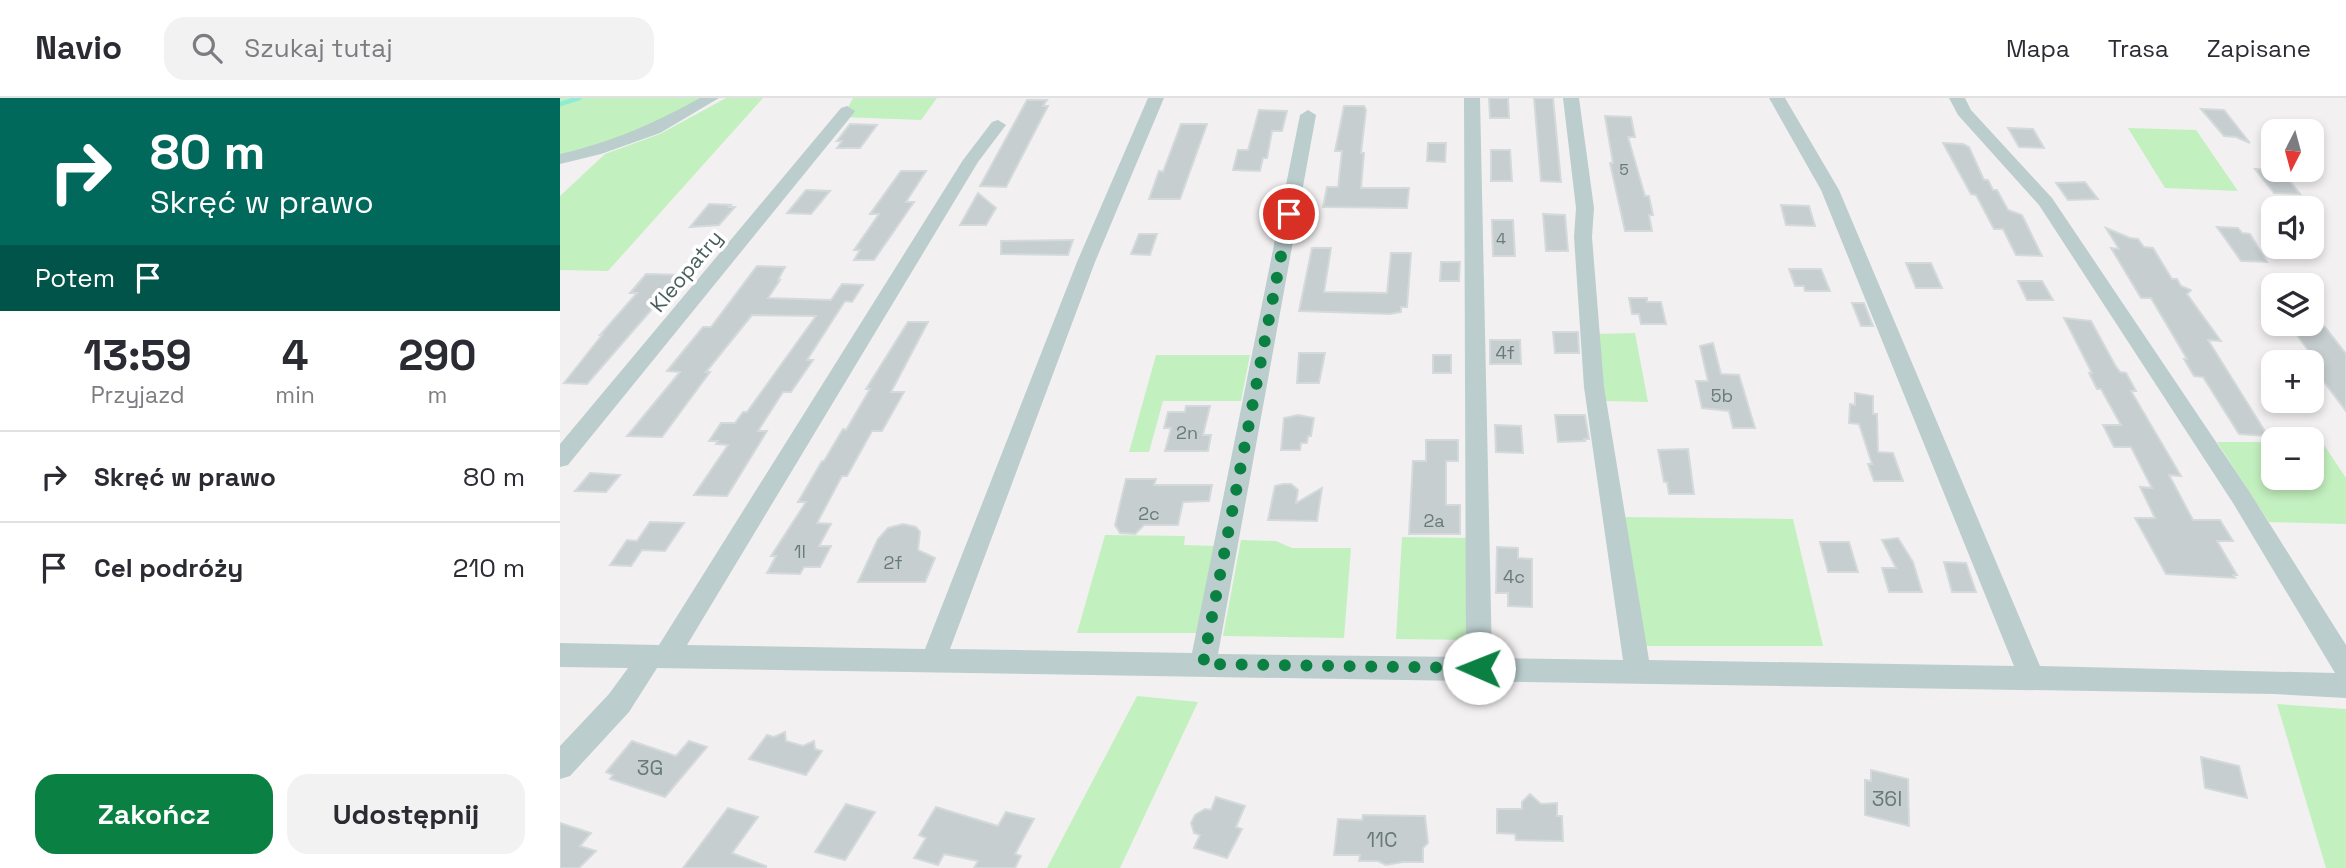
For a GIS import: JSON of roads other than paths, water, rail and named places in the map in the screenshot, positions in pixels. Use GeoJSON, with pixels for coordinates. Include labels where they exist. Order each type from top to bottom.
{"type":"FeatureCollection","features":[{"type":"Feature","properties":{"kind":"street"},"geometry":{"type":"LineString","coordinates":[[560,159],[595,151],[654,130],[711,98]]}},
{"type":"Feature","properties":{"kind":"street"},"geometry":{"type":"LineString","coordinates":[[933,661],[1086,262],[1156,98]]}},
{"type":"Feature","properties":{"kind":"street"},"geometry":{"type":"LineString","coordinates":[[1472,98],[1479,668]]}},
{"type":"Feature","properties":{"kind":"street"},"geometry":{"type":"LineString","coordinates":[[1571,98],[1585,208],[1583,237],[1594,387],[1638,671]]}},
{"type":"Feature","properties":{"kind":"street"},"geometry":{"type":"LineString","coordinates":[[1777,98],[1830,190],[2032,678]]}},
{"type":"Feature","properties":{"kind":"street"},"geometry":{"type":"LineString","coordinates":[[1957,98],[1964,112],[2046,202],[2241,497],[2346,668]]}},
{"type":"Feature","properties":{"kind":"street","name":"Kleopatry"},"geometry":{"type":"LineString","coordinates":[[560,459],[847,111]]}},
{"type":"Feature","properties":{"kind":"street"},"geometry":{"type":"LineString","coordinates":[[1203,664],[1308,115]]}},
{"type":"Feature","properties":{"kind":"street"},"geometry":{"type":"LineString","coordinates":[[560,766],[620,703],[658,657],[971,160],[998,125]]}},
{"type":"Feature","properties":{"kind":"street"},"geometry":{"type":"LineString","coordinates":[[560,655],[1479,668],[2274,682],[2346,686]]}},
{"type":"Feature","properties":{"kind":"waterway"},"geometry":{"type":"LineString","coordinates":[[560,104],[579,98]]}}]}
